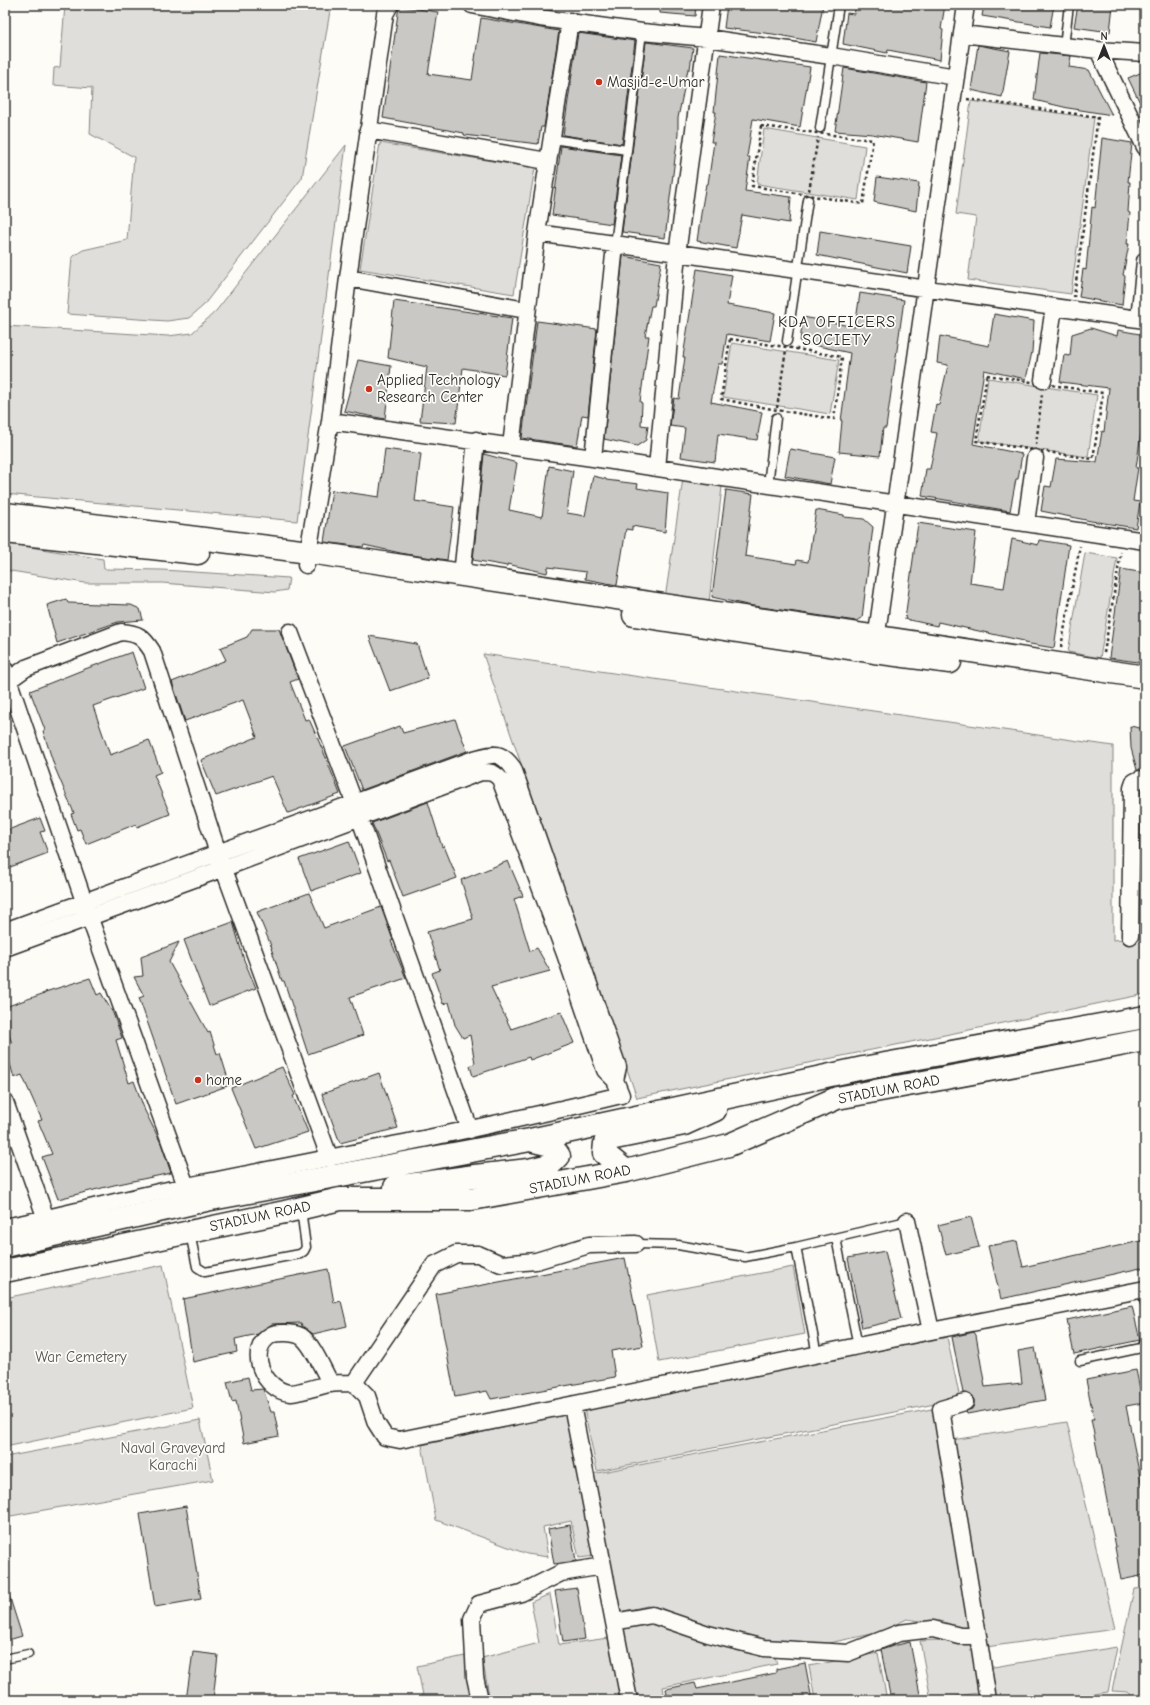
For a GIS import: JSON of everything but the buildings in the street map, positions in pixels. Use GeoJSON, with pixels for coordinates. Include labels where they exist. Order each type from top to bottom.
{"type":"FeatureCollection","features":[{"type":"Feature","properties":{"kind":"main road"},"geometry":{"type":"LineString","coordinates":[[5,514],[875,644],[1145,677]]}},
{"type":"Feature","properties":{"kind":"main road"},"geometry":{"type":"LineString","coordinates":[[5,532],[307,558],[462,575],[875,644],[1058,663],[1145,690]]}},
{"type":"Feature","properties":{"kind":"main road","name":"STADIUM ROAD"},"geometry":{"type":"LineString","coordinates":[[5,1246],[206,1200],[530,1140],[863,1068],[1145,1017]]}},
{"type":"Feature","properties":{"kind":"main road","name":"STADIUM ROAD"},"geometry":{"type":"LineString","coordinates":[[5,1271],[340,1199],[472,1199],[626,1171],[729,1145],[837,1098],[1145,1040]]}},
{"type":"Feature","properties":{"kind":"main road"},"geometry":{"type":"LineString","coordinates":[[626,1171],[604,1153],[605,1143],[610,1139],[684,1124],[750,1093]]}},
{"type":"Feature","properties":{"kind":"main road"},"geometry":{"type":"LineString","coordinates":[[340,1199],[388,1188],[550,1166],[559,1156],[551,1145],[530,1140]]}},
{"type":"Feature","properties":{"kind":"street"},"geometry":{"type":"LineString","coordinates":[[307,558],[330,421],[368,130],[385,14],[390,5]]}},
{"type":"Feature","properties":{"kind":"street"},"geometry":{"type":"LineString","coordinates":[[472,5],[541,11],[570,21],[642,32],[707,38],[831,56],[956,77]]}},
{"type":"Feature","properties":{"kind":"street"},"geometry":{"type":"LineString","coordinates":[[657,468],[677,254],[711,5]]}},
{"type":"Feature","properties":{"kind":"street"},"geometry":{"type":"LineString","coordinates":[[875,644],[966,5]]}},
{"type":"Feature","properties":{"kind":"street"},"geometry":{"type":"LineString","coordinates":[[511,446],[536,233],[570,21]]}},
{"type":"Feature","properties":{"kind":"street"},"geometry":{"type":"LineString","coordinates":[[962,34],[1098,50],[1145,53]]}},
{"type":"Feature","properties":{"kind":"street"},"geometry":{"type":"LineString","coordinates":[[1098,50],[1145,147]]}},
{"type":"Feature","properties":{"kind":"street"},"geometry":{"type":"LineString","coordinates":[[368,130],[547,161]]}},
{"type":"Feature","properties":{"kind":"street"},"geometry":{"type":"LineString","coordinates":[[536,233],[1142,320],[1145,261]]}},
{"type":"Feature","properties":{"kind":"street"},"geometry":{"type":"LineString","coordinates":[[594,458],[615,245]]}},
{"type":"Feature","properties":{"kind":"street"},"geometry":{"type":"LineString","coordinates":[[348,278],[526,310]]}},
{"type":"Feature","properties":{"kind":"street"},"geometry":{"type":"LineString","coordinates":[[1043,382],[1054,307]]}},
{"type":"Feature","properties":{"kind":"street"},"geometry":{"type":"LineString","coordinates":[[330,421],[476,440],[1145,541]]}},
{"type":"Feature","properties":{"kind":"street"},"geometry":{"type":"LineString","coordinates":[[462,575],[476,440]]}},
{"type":"Feature","properties":{"kind":"street"},"geometry":{"type":"LineString","coordinates":[[1026,523],[1035,454]]}},
{"type":"Feature","properties":{"kind":"street"},"geometry":{"type":"LineString","coordinates":[[186,1186],[6,676],[121,632],[133,633],[145,640],[152,651],[218,853],[330,1159]]}},
{"type":"Feature","properties":{"kind":"street"},"geometry":{"type":"LineString","coordinates":[[290,632],[357,810],[470,1130]]}},
{"type":"Feature","properties":{"kind":"street"},"geometry":{"type":"LineString","coordinates":[[5,948],[87,909],[218,853],[481,772],[495,773],[500,779],[565,954],[605,1070],[615,1080],[621,1095],[627,1103],[630,1118]]}},
{"type":"Feature","properties":{"kind":"street"},"geometry":{"type":"LineString","coordinates":[[1130,936],[1138,853],[1132,788],[1134,782],[1140,779]]}},
{"type":"Feature","properties":{"kind":"street"},"geometry":{"type":"LineString","coordinates":[[5,931],[87,909],[224,868],[357,810]]}},
{"type":"Feature","properties":{"kind":"street"},"geometry":{"type":"LineString","coordinates":[[5,1227],[46,1219],[186,1186],[330,1159],[470,1130],[621,1095]]}},
{"type":"Feature","properties":{"kind":"street"},"geometry":{"type":"LineString","coordinates":[[5,1102],[46,1219]]}},
{"type":"Feature","properties":{"kind":"street"},"geometry":{"type":"LineString","coordinates":[[907,1221],[931,1331]]}},
{"type":"Feature","properties":{"kind":"street"},"geometry":{"type":"LineString","coordinates":[[354,1383],[434,1265],[456,1254],[478,1254],[501,1264],[536,1261],[589,1245],[636,1244]]}},
{"type":"Feature","properties":{"kind":"street"},"geometry":{"type":"LineString","coordinates":[[331,1384],[314,1352],[302,1336],[288,1333],[273,1334],[266,1339],[260,1348],[258,1362],[262,1372],[275,1388],[290,1393],[331,1384],[354,1383],[367,1396],[376,1423],[385,1437],[400,1440],[931,1331],[1144,1294]]}},
{"type":"Feature","properties":{"kind":"street"},"geometry":{"type":"LineString","coordinates":[[965,1402],[941,1409],[988,1700]]}},
{"type":"Feature","properties":{"kind":"street"},"geometry":{"type":"LineString","coordinates":[[572,1405],[629,1700]]}},
{"type":"Feature","properties":{"kind":"street"},"geometry":{"type":"LineString","coordinates":[[480,1700],[475,1677],[472,1619],[479,1604],[521,1593],[560,1573],[603,1566]]}},
{"type":"Feature","properties":{"kind":"street"},"geometry":{"type":"LineString","coordinates":[[614,1622],[652,1615],[708,1634],[764,1648],[848,1653],[899,1633],[933,1629],[960,1636],[978,1636]]}},
{"type":"Feature","properties":{"kind":"lane"},"geometry":{"type":"LineString","coordinates":[[819,130],[839,5]]}},
{"type":"Feature","properties":{"kind":"lane"},"geometry":{"type":"LineString","coordinates":[[1064,46],[1069,5]]}},
{"type":"Feature","properties":{"kind":"lane"},"geometry":{"type":"LineString","coordinates":[[615,245],[642,32]]}},
{"type":"Feature","properties":{"kind":"lane"},"geometry":{"type":"LineString","coordinates":[[552,138],[627,150]]}},
{"type":"Feature","properties":{"kind":"lane"},"geometry":{"type":"LineString","coordinates":[[786,344],[808,198]]}},
{"type":"Feature","properties":{"kind":"lane"},"geometry":{"type":"LineString","coordinates":[[768,485],[776,414]]}},
{"type":"Feature","properties":{"kind":"lane"},"geometry":{"type":"LineString","coordinates":[[189,1231],[197,1267],[205,1272],[300,1254],[306,1246],[301,1208]]}},
{"type":"Feature","properties":{"kind":"lane"},"geometry":{"type":"LineString","coordinates":[[636,1244],[678,1245],[745,1257],[796,1247],[907,1221]]}},
{"type":"Feature","properties":{"kind":"lane"},"geometry":{"type":"LineString","coordinates":[[836,1238],[858,1346]]}},
{"type":"Feature","properties":{"kind":"lane"},"geometry":{"type":"LineString","coordinates":[[796,1247],[817,1355]]}},
{"type":"Feature","properties":{"kind":"lane"},"geometry":{"type":"LineString","coordinates":[[1080,1361],[1141,1348],[1145,1342]]}},
{"type":"Feature","properties":{"kind":"lane"},"geometry":{"type":"LineString","coordinates":[[5,1659],[28,1654]]}},
{"type":"Feature","properties":{"kind":"path"},"geometry":{"type":"LineString","coordinates":[[953,97],[1098,117],[1072,310]]}},
{"type":"Feature","properties":{"kind":"path"},"geometry":{"type":"LineString","coordinates":[[761,126],[819,130],[873,140],[863,204],[808,198],[752,186],[761,126]]}},
{"type":"Feature","properties":{"kind":"path"},"geometry":{"type":"LineString","coordinates":[[808,198],[819,130]]}},
{"type":"Feature","properties":{"kind":"path"},"geometry":{"type":"LineString","coordinates":[[730,339],[786,344],[842,357],[834,419],[776,414],[721,398],[730,339]]}},
{"type":"Feature","properties":{"kind":"path"},"geometry":{"type":"LineString","coordinates":[[776,414],[786,344]]}},
{"type":"Feature","properties":{"kind":"path"},"geometry":{"type":"LineString","coordinates":[[987,375],[1043,382],[1103,393],[1093,459],[1035,454],[976,441],[987,375]]}},
{"type":"Feature","properties":{"kind":"path"},"geometry":{"type":"LineString","coordinates":[[1035,454],[1043,382]]}},
{"type":"Feature","properties":{"kind":"path"},"geometry":{"type":"LineString","coordinates":[[1058,663],[1082,532]]}},
{"type":"Feature","properties":{"kind":"path"},"geometry":{"type":"LineString","coordinates":[[1087,671],[1124,538]]}},
{"type":"Feature","properties":{"kind":"green space"},"geometry":{"type":"Polygon","coordinates":[[[65,5],[331,5],[302,178],[203,306],[189,318],[167,321],[67,314],[72,257],[83,250],[127,240],[134,157],[90,134],[92,88],[53,85],[54,68],[60,67],[65,5]]]}},
{"type":"Feature","properties":{"kind":"green space"},"geometry":{"type":"Polygon","coordinates":[[[971,101],[1094,118],[1071,294],[968,280],[976,217],[956,214],[971,101]]]}},
{"type":"Feature","properties":{"kind":"green space"},"geometry":{"type":"Polygon","coordinates":[[[764,129],[865,146],[858,200],[757,184],[764,129]]]}},
{"type":"Feature","properties":{"kind":"green space"},"geometry":{"type":"Polygon","coordinates":[[[380,143],[535,168],[514,294],[360,269],[380,143]]]}},
{"type":"Feature","properties":{"kind":"green space"},"geometry":{"type":"Polygon","coordinates":[[[346,145],[297,521],[5,494],[5,326],[168,336],[192,333],[216,311],[346,145]]]}},
{"type":"Feature","properties":{"kind":"green space"},"geometry":{"type":"Polygon","coordinates":[[[732,343],[839,360],[830,414],[723,397],[732,343]]]}},
{"type":"Feature","properties":{"kind":"green space"},"geometry":{"type":"Polygon","coordinates":[[[988,378],[1097,395],[1088,457],[979,441],[988,378]]]}},
{"type":"Feature","properties":{"kind":"green space"},"geometry":{"type":"Polygon","coordinates":[[[684,472],[723,478],[708,611],[664,605],[684,472]]]}},
{"type":"Feature","properties":{"kind":"green space"},"geometry":{"type":"Polygon","coordinates":[[[5,543],[103,559],[104,569],[162,570],[289,578],[287,590],[275,592],[162,583],[85,583],[5,570],[5,543]]]}},
{"type":"Feature","properties":{"kind":"green space"},"geometry":{"type":"Polygon","coordinates":[[[1085,553],[1117,558],[1100,658],[1068,652],[1085,553]]]}},
{"type":"Feature","properties":{"kind":"green space"},"geometry":{"type":"Polygon","coordinates":[[[483,654],[1113,746],[1113,940],[1145,936],[1145,994],[637,1098],[483,654]]]}},
{"type":"Feature","properties":{"kind":"green space","name":"War Cemetery"},"geometry":{"type":"Polygon","coordinates":[[[163,1265],[193,1408],[5,1447],[5,1298],[163,1265]]]}},
{"type":"Feature","properties":{"kind":"green space"},"geometry":{"type":"Polygon","coordinates":[[[793,1267],[805,1334],[659,1362],[647,1295],[793,1267]]]}},
{"type":"Feature","properties":{"kind":"green space"},"geometry":{"type":"Polygon","coordinates":[[[947,1337],[960,1399],[597,1471],[584,1409],[947,1337]]]}},
{"type":"Feature","properties":{"kind":"green space"},"geometry":{"type":"Polygon","coordinates":[[[937,1408],[975,1634],[933,1623],[907,1619],[877,1633],[824,1644],[749,1641],[682,1618],[661,1608],[647,1606],[620,1612],[592,1474],[937,1408]]]}},
{"type":"Feature","properties":{"kind":"green space"},"geometry":{"type":"Polygon","coordinates":[[[569,1414],[595,1556],[579,1558],[571,1521],[543,1527],[548,1557],[527,1554],[436,1520],[422,1445],[569,1414]]]}},
{"type":"Feature","properties":{"kind":"green space","name":"Naval Graveyard Karachi"},"geometry":{"type":"Polygon","coordinates":[[[200,1420],[213,1480],[5,1517],[5,1457],[200,1420]]]}},
{"type":"Feature","properties":{"kind":"green space"},"geometry":{"type":"Polygon","coordinates":[[[1067,1422],[1115,1629],[986,1647],[952,1440],[1067,1422]]]}},
{"type":"Feature","properties":{"kind":"green space"},"geometry":{"type":"Polygon","coordinates":[[[1145,1588],[1145,1700],[1136,1700],[1128,1692],[1112,1691],[1134,1589],[1145,1588]]]}},
{"type":"Feature","properties":{"kind":"green space"},"geometry":{"type":"Polygon","coordinates":[[[550,1594],[559,1645],[608,1638],[621,1700],[596,1700],[595,1698],[583,1700],[490,1700],[482,1658],[539,1643],[531,1602],[550,1594]]]}},
{"type":"Feature","properties":{"kind":"green space"},"geometry":{"type":"Polygon","coordinates":[[[656,1621],[774,1653],[777,1664],[663,1687],[665,1700],[637,1700],[623,1628],[656,1621]]]}},
{"type":"Feature","properties":{"kind":"green space"},"geometry":{"type":"Polygon","coordinates":[[[977,1638],[985,1692],[931,1700],[920,1641],[977,1638]]]}},
{"type":"Feature","properties":{"kind":"green space"},"geometry":{"type":"Polygon","coordinates":[[[1117,1647],[1108,1692],[1054,1700],[993,1700],[987,1668],[1117,1647]]]}},
{"type":"Feature","properties":{"kind":"green space"},"geometry":{"type":"Polygon","coordinates":[[[878,1653],[887,1700],[815,1700],[809,1666],[878,1653]]]}},
{"type":"Feature","properties":{"kind":"green space"},"geometry":{"type":"Polygon","coordinates":[[[465,1656],[474,1700],[424,1700],[417,1666],[465,1656]]]}},
{"type":"Feature","properties":{"kind":"place","name":"Masjid-e-Umar"},"geometry":{"type":"Point","coordinates":[599,82]}},
{"type":"Feature","properties":{"kind":"place","name":"Applied Technology Research Center"},"geometry":{"type":"Point","coordinates":[369,389]}},
{"type":"Feature","properties":{"kind":"place","name":"home"},"geometry":{"type":"Point","coordinates":[198,1080]}},
{"type":"Feature","properties":{"kind":"district","name":"KDA OFFICERS SOCIETY"},"geometry":{"type":"Point","coordinates":[837,330]}}]}
